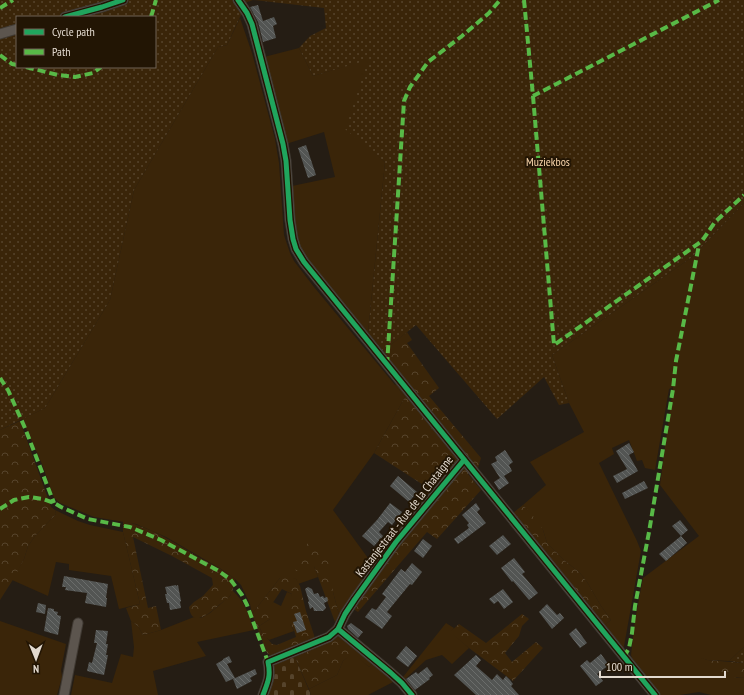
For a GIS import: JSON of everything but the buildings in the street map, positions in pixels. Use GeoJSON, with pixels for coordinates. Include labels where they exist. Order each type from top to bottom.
{"type":"FeatureCollection","features":[{"type":"Feature","properties":{"kind":"street"},"geometry":{"type":"LineString","coordinates":[[69,16],[123,0]]}},
{"type":"Feature","properties":{"kind":"street"},"geometry":{"type":"LineString","coordinates":[[238,0],[247,13],[254,32],[283,144],[286,161],[291,230],[296,249],[314,275],[655,695]]}},
{"type":"Feature","properties":{"kind":"street"},"geometry":{"type":"LineString","coordinates":[[0,34],[16,29]]}},
{"type":"Feature","properties":{"kind":"street","name":"Kastanjestraat - Rue de la Chataigne"},"geometry":{"type":"LineString","coordinates":[[263,695],[269,681],[270,671],[268,662],[329,637],[338,629],[345,614],[355,599],[396,542],[464,460]]}},
{"type":"Feature","properties":{"kind":"street"},"geometry":{"type":"LineString","coordinates":[[64,695],[78,623]]}},
{"type":"Feature","properties":{"kind":"street"},"geometry":{"type":"LineString","coordinates":[[338,629],[391,673],[412,695]]}},
{"type":"Feature","properties":{"kind":"green space"},"geometry":{"type":"Polygon","coordinates":[[[0,0],[253,0],[247,2],[227,45],[218,47],[134,190],[110,300],[45,408],[0,430],[0,0]]]}},
{"type":"Feature","properties":{"kind":"green space","name":"Muziekbos"},"geometry":{"type":"Polygon","coordinates":[[[253,0],[744,0],[744,203],[692,257],[552,355],[569,403],[559,405],[544,377],[497,419],[416,325],[383,351],[368,333],[385,162],[345,129],[368,60],[313,76],[299,48],[310,36],[326,28],[324,8],[253,0]]]}},
{"type":"Feature","properties":{"kind":"green space"},"geometry":{"type":"Polygon","coordinates":[[[240,18],[252,53],[275,139],[279,163],[284,235],[290,253],[294,261],[314,287],[405,397],[374,453],[333,510],[373,565],[339,615],[333,592],[314,566],[318,577],[298,584],[296,579],[280,578],[252,614],[250,604],[241,585],[235,579],[221,569],[166,537],[136,524],[94,517],[60,503],[54,498],[42,464],[22,419],[45,408],[110,300],[134,190],[218,47],[227,45],[240,18]]]}},
{"type":"Feature","properties":{"kind":"green space"},"geometry":{"type":"Polygon","coordinates":[[[299,48],[313,76],[369,59],[346,128],[385,162],[368,333],[308,261],[300,249],[295,237],[292,186],[335,177],[324,132],[286,144],[264,57],[299,48]]]}},
{"type":"Feature","properties":{"kind":"green space"},"geometry":{"type":"Polygon","coordinates":[[[744,203],[744,647],[729,661],[707,660],[701,658],[737,678],[744,677],[744,695],[711,695],[699,692],[680,695],[660,695],[631,655],[635,620],[643,578],[699,536],[660,485],[673,387],[669,389],[655,470],[645,468],[642,460],[637,461],[629,440],[612,448],[614,454],[599,463],[641,551],[623,652],[603,626],[611,620],[587,582],[580,573],[547,543],[543,530],[523,505],[546,485],[530,462],[584,432],[569,403],[552,355],[692,257],[744,203]]]}},
{"type":"Feature","properties":{"kind":"green space"},"geometry":{"type":"Polygon","coordinates":[[[407,332],[412,340],[407,343],[439,388],[429,396],[481,458],[478,468],[468,474],[481,490],[437,539],[427,532],[358,612],[346,604],[428,488],[374,453],[405,397],[395,385],[404,378],[383,351],[407,332]]]}},
{"type":"Feature","properties":{"kind":"green space"},"geometry":{"type":"Polygon","coordinates":[[[20,421],[51,507],[55,510],[56,514],[35,536],[28,546],[24,559],[0,600],[0,430],[20,421]]]}},
{"type":"Feature","properties":{"kind":"green space"},"geometry":{"type":"Polygon","coordinates":[[[523,505],[540,524],[547,543],[580,573],[587,582],[611,620],[603,626],[513,513],[523,505]]]}},
{"type":"Feature","properties":{"kind":"green space"},"geometry":{"type":"Polygon","coordinates":[[[55,510],[90,525],[123,532],[140,604],[119,609],[111,576],[69,570],[69,564],[56,562],[48,596],[12,580],[24,559],[28,546],[35,536],[56,514],[55,510]]]}},
{"type":"Feature","properties":{"kind":"green space"},"geometry":{"type":"Polygon","coordinates":[[[123,521],[160,535],[230,575],[235,579],[230,595],[211,612],[202,617],[194,617],[191,614],[189,607],[203,596],[213,585],[212,578],[133,537],[148,608],[156,606],[161,630],[143,635],[138,626],[131,621],[126,608],[140,604],[123,532],[123,521]]]}},
{"type":"Feature","properties":{"kind":"green space"},"geometry":{"type":"Polygon","coordinates":[[[310,540],[318,547],[329,564],[333,592],[339,615],[335,622],[314,566],[296,571],[293,563],[310,540]]]}},
{"type":"Feature","properties":{"kind":"green space"},"geometry":{"type":"Polygon","coordinates":[[[289,577],[296,579],[300,586],[315,638],[271,656],[267,653],[252,614],[280,578],[289,577]],[[282,589],[270,607],[270,619],[259,626],[262,633],[266,633],[267,638],[272,644],[277,645],[296,637],[290,624],[288,605],[292,594],[282,589]]]}},
{"type":"Feature","properties":{"kind":"green space"},"geometry":{"type":"Polygon","coordinates":[[[232,590],[244,604],[254,630],[197,642],[206,656],[153,671],[158,695],[71,695],[75,675],[112,683],[121,654],[133,657],[134,647],[131,621],[138,626],[143,635],[161,630],[194,617],[201,618],[210,613],[230,596],[232,590]]]}},
{"type":"Feature","properties":{"kind":"green space"},"geometry":{"type":"Polygon","coordinates":[[[287,592],[292,594],[290,624],[294,631],[269,640],[262,633],[259,626],[270,619],[269,607],[273,602],[281,606],[287,592]]]}},
{"type":"Feature","properties":{"kind":"green space"},"geometry":{"type":"Polygon","coordinates":[[[522,614],[529,619],[522,626],[519,636],[505,653],[512,662],[536,642],[543,648],[513,681],[450,632],[459,624],[486,643],[522,614]]]}},
{"type":"Feature","properties":{"kind":"green space"},"geometry":{"type":"Polygon","coordinates":[[[0,621],[66,644],[61,670],[62,677],[57,695],[0,695],[0,621]]]}},
{"type":"Feature","properties":{"kind":"green space"},"geometry":{"type":"Polygon","coordinates":[[[446,623],[454,628],[451,632],[469,648],[452,664],[442,655],[426,660],[404,680],[403,677],[446,623]]]}},
{"type":"Feature","properties":{"kind":"green space"},"geometry":{"type":"Polygon","coordinates":[[[338,634],[373,663],[369,667],[353,653],[343,661],[337,675],[309,689],[294,655],[338,634]]]}},
{"type":"Feature","properties":{"kind":"green space"},"geometry":{"type":"Polygon","coordinates":[[[744,647],[744,663],[729,661],[744,647]]]}},
{"type":"Feature","properties":{"kind":"green space"},"geometry":{"type":"Polygon","coordinates":[[[353,652],[369,667],[373,663],[395,681],[368,695],[311,695],[309,689],[337,675],[343,661],[353,652]]]}},
{"type":"Feature","properties":{"kind":"green space"},"geometry":{"type":"Polygon","coordinates":[[[294,655],[311,695],[266,695],[272,668],[276,662],[294,655]]]}},
{"type":"Feature","properties":{"kind":"green space"},"geometry":{"type":"Polygon","coordinates":[[[700,657],[707,660],[744,663],[744,677],[737,678],[719,673],[700,657]]]}},
{"type":"Feature","properties":{"kind":"marked path"},"geometry":{"type":"LineString","coordinates":[[0,8],[13,0]]}},
{"type":"Feature","properties":{"kind":"marked path"},"geometry":{"type":"LineString","coordinates":[[151,16],[156,0]]}},
{"type":"Feature","properties":{"kind":"marked path"},"geometry":{"type":"LineString","coordinates":[[387,365],[404,101],[410,87],[428,62],[489,13],[500,0]]}},
{"type":"Feature","properties":{"kind":"marked path"},"geometry":{"type":"LineString","coordinates":[[524,0],[533,96],[719,0]]}},
{"type":"Feature","properties":{"kind":"marked path"},"geometry":{"type":"LineString","coordinates":[[0,55],[12,64],[16,65]]}},
{"type":"Feature","properties":{"kind":"marked path"},"geometry":{"type":"LineString","coordinates":[[30,68],[58,75],[75,77],[93,73],[100,68]]}},
{"type":"Feature","properties":{"kind":"marked path"},"geometry":{"type":"LineString","coordinates":[[533,96],[554,345],[702,241],[715,222],[744,195]]}},
{"type":"Feature","properties":{"kind":"marked path"},"geometry":{"type":"LineString","coordinates":[[624,657],[629,648],[632,633],[635,606],[673,389],[676,361],[699,245]]}},
{"type":"Feature","properties":{"kind":"marked path"},"geometry":{"type":"LineString","coordinates":[[0,378],[8,390],[25,428],[54,503]]}},
{"type":"Feature","properties":{"kind":"marked path"},"geometry":{"type":"LineString","coordinates":[[0,509],[14,500],[29,497],[43,499],[88,519],[130,527],[161,540],[217,570],[230,579],[242,595],[268,662]]}},
{"type":"Feature","properties":{"kind":"cycle path"},"geometry":{"type":"LineString","coordinates":[[69,16],[123,0]]}},
{"type":"Feature","properties":{"kind":"cycle path"},"geometry":{"type":"LineString","coordinates":[[238,0],[247,13],[252,24],[283,144],[286,161],[290,220],[296,249],[304,262],[655,695]]}},
{"type":"Feature","properties":{"kind":"cycle path"},"geometry":{"type":"LineString","coordinates":[[263,695],[268,679],[268,662],[329,637],[338,629],[345,614],[396,542],[464,460]]}},
{"type":"Feature","properties":{"kind":"cycle path"},"geometry":{"type":"LineString","coordinates":[[338,629],[391,673],[412,695]]}}]}
